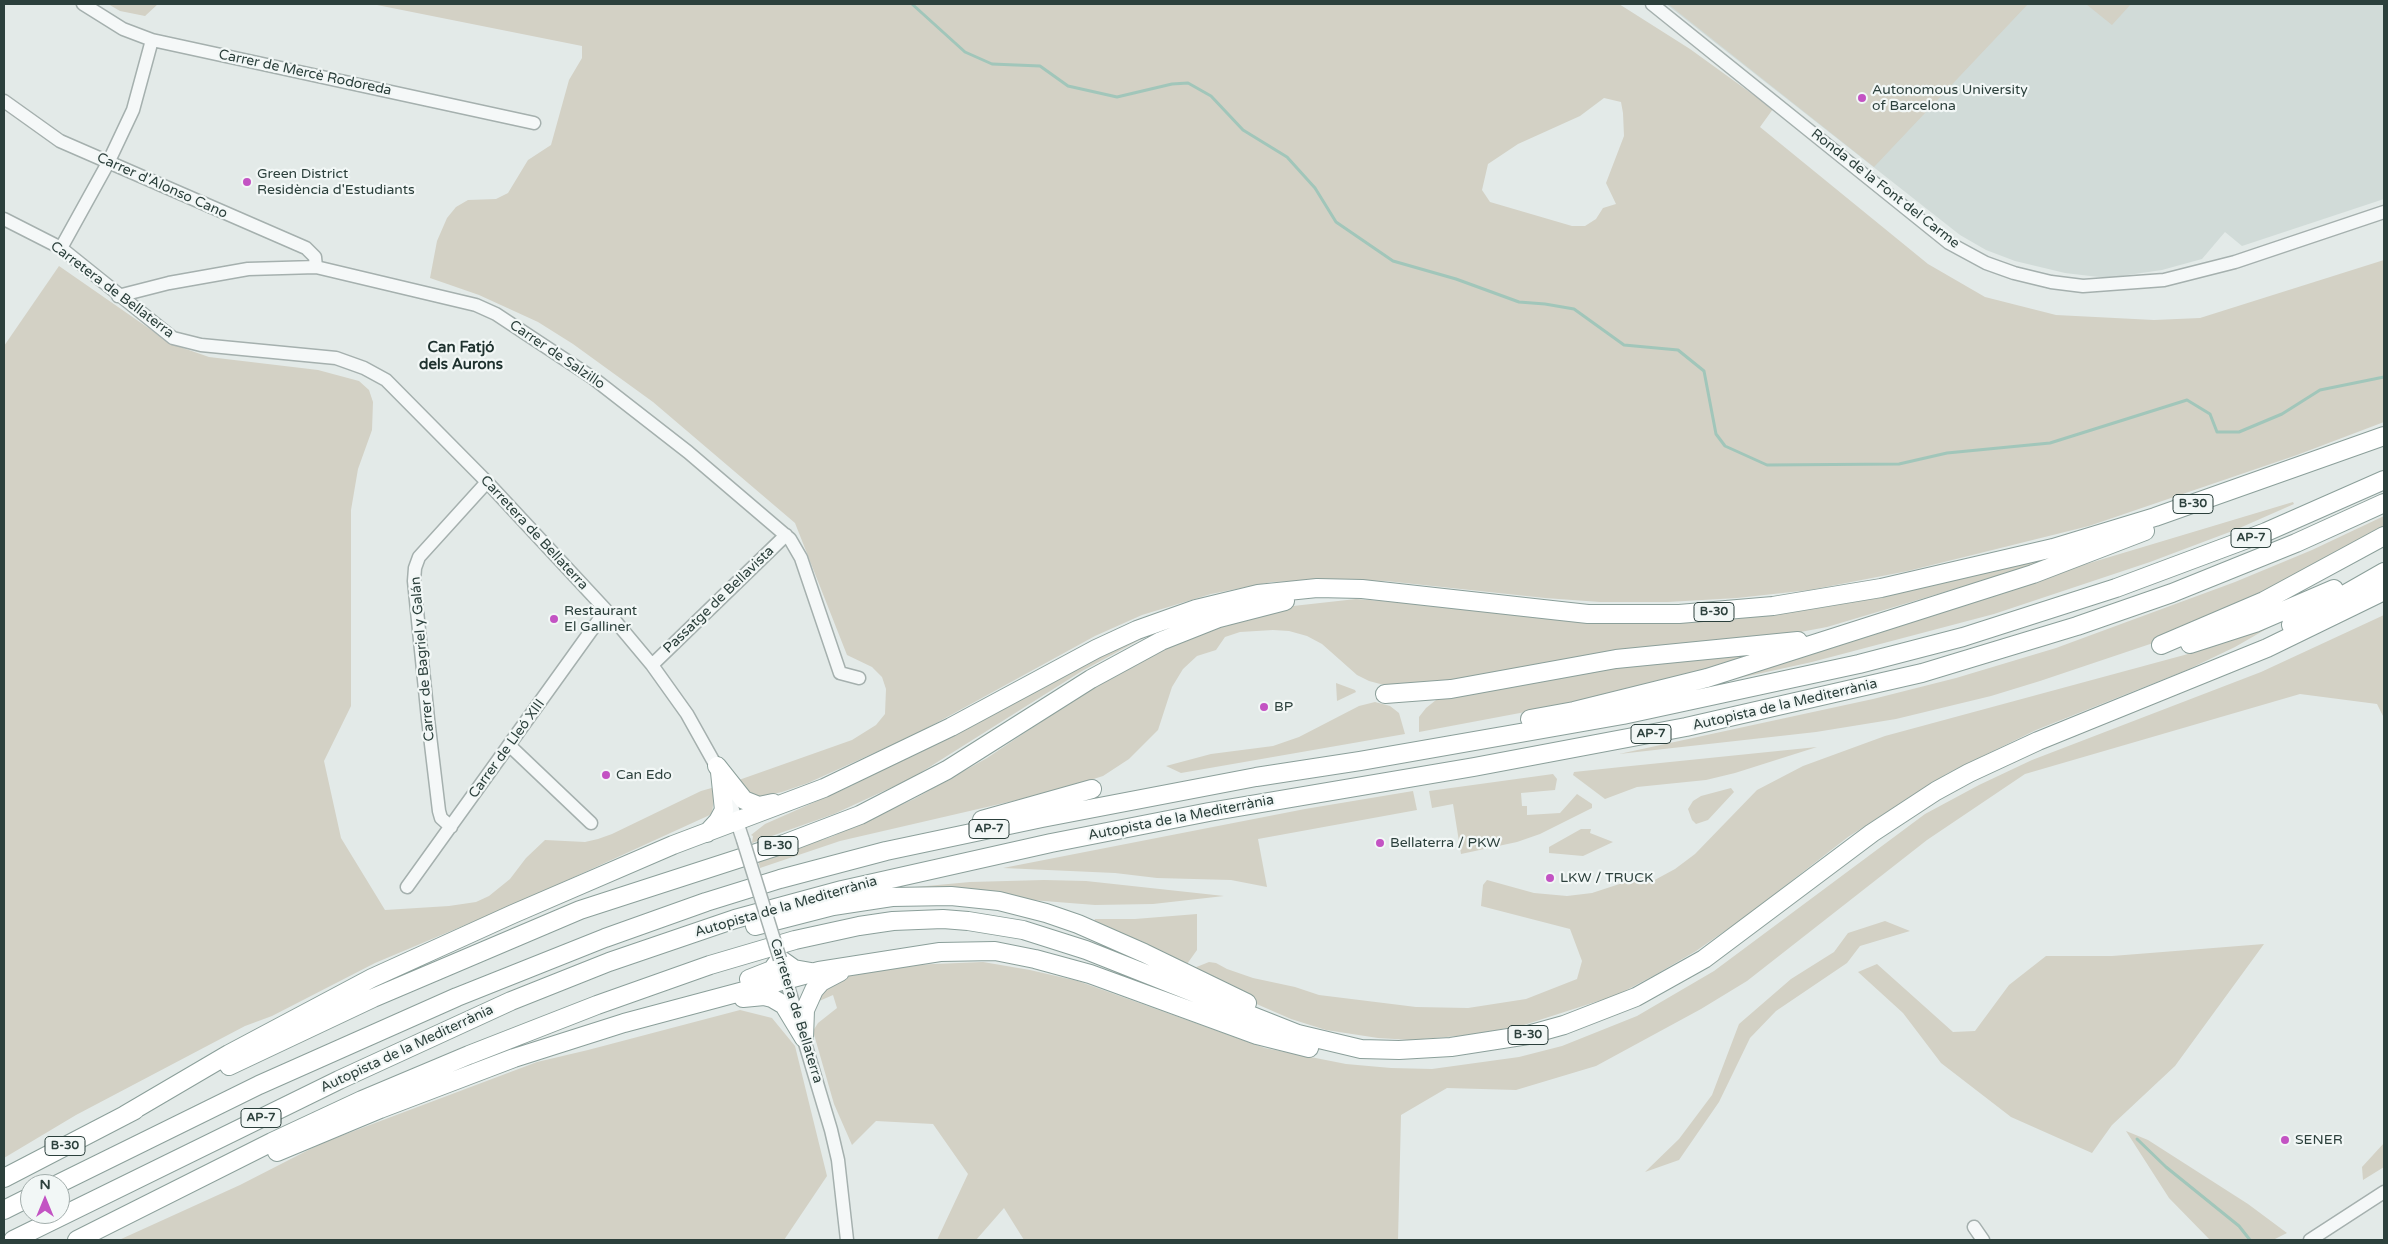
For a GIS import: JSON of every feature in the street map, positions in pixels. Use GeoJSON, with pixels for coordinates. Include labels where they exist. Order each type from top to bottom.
{"type":"FeatureCollection","features":[{"type":"Feature","properties":{"kind":"highway","name":"B-30"},"geometry":{"type":"LineString","coordinates":[[4,1178],[126,1115],[373,998],[580,910],[784,844],[860,815],[947,770],[1098,675],[1184,631],[1247,610],[1300,599],[1352,594],[1426,597],[1559,612],[1679,614],[1773,606],[1872,590],[1998,562],[2164,514],[2384,437]]}},
{"type":"Feature","properties":{"kind":"highway"},"geometry":{"type":"LineString","coordinates":[[1256,777],[1350,752],[1574,711],[1707,678],[2033,574],[2301,474],[2384,437]]}},
{"type":"Feature","properties":{"kind":"highway","name":"Autopista de la Mediterrània"},"geometry":{"type":"LineString","coordinates":[[70,1178],[267,1082],[530,967],[706,902],[780,879],[886,851],[1042,818],[1256,777],[1360,762],[1623,715],[1797,679],[1929,646],[2065,606],[2266,532],[2384,480]]}},
{"type":"Feature","properties":{"kind":"highway","name":"Autopista de la Mediterrània"},"geometry":{"type":"LineString","coordinates":[[13,1240],[251,1123],[511,1000],[609,962],[735,919],[894,877],[1060,841],[1209,812],[1474,767],[1686,727],[1922,673],[2068,629],[2172,593],[2296,543],[2384,503]]}},
{"type":"Feature","properties":{"kind":"highway"},"geometry":{"type":"LineString","coordinates":[[2384,536],[2281,592],[2164,648],[2215,637],[2292,609],[2339,586],[2384,560]]}},
{"type":"Feature","properties":{"kind":"highway","name":"B-30"},"geometry":{"type":"LineString","coordinates":[[77,1240],[272,1142],[416,1076],[597,1005],[757,951],[824,933],[893,921],[968,921],[1024,930],[1052,938],[1132,968],[1263,1022],[1298,1034],[1344,1046],[1378,1050],[1451,1047],[1528,1035],[1603,1011],[1671,978],[1736,937],[1872,833],[1936,791],[2004,755],[2152,694],[2278,632],[2384,572]]}},
{"type":"Feature","properties":{"kind":"highway"},"geometry":{"type":"LineString","coordinates":[[701,836],[730,834],[742,840],[750,830],[761,822],[824,788],[951,727],[1096,649],[1137,630],[1196,609],[1258,594],[1317,588],[1362,589],[1426,597]]}},
{"type":"Feature","properties":{"kind":"highway"},"geometry":{"type":"LineString","coordinates":[[2152,694],[2267,648],[2384,591]]}},
{"type":"Feature","properties":{"kind":"highway"},"geometry":{"type":"LineString","coordinates":[[1385,694],[1451,689],[1616,659],[1802,640],[1872,624]]}},
{"type":"Feature","properties":{"kind":"highway"},"geometry":{"type":"LineString","coordinates":[[718,769],[739,796],[753,805],[765,806],[824,788]]}},
{"type":"Feature","properties":{"kind":"highway"},"geometry":{"type":"LineString","coordinates":[[701,836],[718,821],[724,810],[718,769]]}},
{"type":"Feature","properties":{"kind":"highway"},"geometry":{"type":"LineString","coordinates":[[126,1115],[229,1054],[372,978],[514,914],[701,836],[824,788]]}},
{"type":"Feature","properties":{"kind":"highway"},"geometry":{"type":"LineString","coordinates":[[886,851],[1026,806],[1092,789]]}},
{"type":"Feature","properties":{"kind":"highway"},"geometry":{"type":"LineString","coordinates":[[511,1000],[603,976],[706,941],[802,913],[892,897],[951,896],[999,901],[1046,912],[1144,952],[1256,1008],[1312,1030],[1366,1041],[1451,1047]]}},
{"type":"Feature","properties":{"kind":"highway"},"geometry":{"type":"LineString","coordinates":[[188,1184],[273,1154],[380,1109],[514,1058],[624,1023],[676,1007],[819,972],[916,954],[958,950],[1015,955],[1090,974],[1257,1035],[1318,1050],[1370,1058],[1410,1060],[1460,1054],[1481,1050],[1528,1035]]}},
{"type":"Feature","properties":{"kind":"highway"},"geometry":{"type":"LineString","coordinates":[[624,1023],[675,1001],[766,973],[776,967],[780,959],[794,969],[819,972]]}},
{"type":"Feature","properties":{"kind":"highway"},"geometry":{"type":"LineString","coordinates":[[804,1038],[805,1010],[814,990],[831,976],[864,964]]}},
{"type":"Feature","properties":{"kind":"highway"},"geometry":{"type":"LineString","coordinates":[[676,1007],[753,997],[772,998],[784,1005],[804,1038]]}},
{"type":"Feature","properties":{"kind":"highway"},"geometry":{"type":"LineString","coordinates":[[4,1210],[20,1202]]}},
{"type":"Feature","properties":{"kind":"street","name":"Carrer de Mercè Rodoreda"},"geometry":{"type":"LineString","coordinates":[[83,4],[123,29],[152,40],[534,122]]}},
{"type":"Feature","properties":{"kind":"street","name":"Ronda de la Font del Carme"},"geometry":{"type":"LineString","coordinates":[[1652,4],[1949,243],[1986,263],[2014,273],[2050,282],[2083,286],[2164,280],[2236,262],[2384,212]]}},
{"type":"Feature","properties":{"kind":"street"},"geometry":{"type":"LineString","coordinates":[[61,248],[108,163],[133,110],[152,40]]}},
{"type":"Feature","properties":{"kind":"street","name":"Carrer d'Alonso Cano"},"geometry":{"type":"LineString","coordinates":[[4,101],[60,141],[306,248],[315,257],[316,267]]}},
{"type":"Feature","properties":{"kind":"street","name":"Carretera de Bellaterra"},"geometry":{"type":"LineString","coordinates":[[4,219],[61,248],[118,296],[174,338],[201,345],[336,358],[364,368],[386,380],[487,482],[606,610],[652,665],[687,714],[718,769],[737,823],[831,1130],[838,1160],[847,1240]]}},
{"type":"Feature","properties":{"kind":"street","name":"Carrer de Salzillo"},"geometry":{"type":"LineString","coordinates":[[118,296],[169,283],[248,268],[316,267],[476,305],[496,314],[594,378],[688,452],[786,535],[801,558],[840,673],[859,678]]}},
{"type":"Feature","properties":{"kind":"street","name":"Carrer de Bagriel y Galán"},"geometry":{"type":"LineString","coordinates":[[451,827],[441,818],[439,811],[414,580],[415,568],[419,557],[487,482]]}},
{"type":"Feature","properties":{"kind":"street","name":"Passatge de Bellavista"},"geometry":{"type":"LineString","coordinates":[[652,665],[786,535]]}},
{"type":"Feature","properties":{"kind":"street","name":"Carrer de Lleó XIII"},"geometry":{"type":"LineString","coordinates":[[407,887],[606,610]]}},
{"type":"Feature","properties":{"kind":"street"},"geometry":{"type":"LineString","coordinates":[[510,746],[592,823]]}},
{"type":"Feature","properties":{"kind":"street"},"geometry":{"type":"LineString","coordinates":[[2310,1240],[2384,1192]]}},
{"type":"Feature","properties":{"kind":"street"},"geometry":{"type":"LineString","coordinates":[[1974,1227],[1983,1240]]}},
{"type":"Feature","properties":{"kind":"shaded area"},"geometry":{"type":"Polygon","coordinates":[[[108,4],[158,4],[145,16],[120,11],[108,4]]]}},
{"type":"Feature","properties":{"kind":"shaded area"},"geometry":{"type":"Polygon","coordinates":[[[372,4],[1619,4],[1690,49],[1773,109],[1760,127],[1928,264],[1985,297],[2056,315],[2154,320],[2200,318],[2384,260],[2384,422],[2297,455],[2089,526],[1908,571],[1810,590],[1737,598],[1668,602],[1600,602],[1386,581],[1328,580],[1272,582],[1211,594],[1142,615],[1095,636],[918,733],[808,783],[782,792],[752,797],[736,781],[852,740],[876,725],[885,714],[886,689],[882,677],[872,667],[847,655],[795,523],[653,402],[573,344],[538,322],[479,295],[430,278],[437,241],[447,218],[456,207],[468,200],[496,199],[508,193],[528,160],[551,145],[569,80],[582,58],[582,46],[372,4]],[[1604,98],[1580,116],[1518,144],[1488,164],[1482,190],[1490,202],[1572,226],[1585,226],[1596,219],[1603,208],[1616,204],[1606,183],[1624,136],[1621,102],[1604,98]]]}},
{"type":"Feature","properties":{"kind":"shaded area"},"geometry":{"type":"Polygon","coordinates":[[[1666,4],[2384,4],[2384,199],[2242,246],[2225,232],[2202,259],[2162,270],[2107,278],[2065,273],[2015,261],[1986,250],[1960,235],[1666,4]]]}},
{"type":"Feature","properties":{"kind":"shaded area","name":"Autonomous University of Barcelona"},"geometry":{"type":"Polygon","coordinates":[[[1668,4],[2028,4],[1874,167],[1668,4]]]}},
{"type":"Feature","properties":{"kind":"shaded area"},"geometry":{"type":"Polygon","coordinates":[[[2086,4],[2131,4],[2112,25],[2086,4]]]}},
{"type":"Feature","properties":{"kind":"shaded area"},"geometry":{"type":"Polygon","coordinates":[[[59,266],[170,343],[209,357],[318,370],[359,381],[369,390],[373,402],[372,430],[358,469],[351,510],[351,706],[324,761],[341,838],[385,910],[449,906],[476,902],[489,896],[510,879],[526,858],[545,840],[585,842],[598,839],[701,791],[715,787],[712,814],[515,904],[375,963],[272,1016],[245,1026],[76,1115],[4,1158],[4,346],[59,266]]]}},
{"type":"Feature","properties":{"kind":"shaded area"},"geometry":{"type":"Polygon","coordinates":[[[2293,502],[2294,504],[2235,530],[2150,562],[1994,614],[1812,662],[1694,688],[2023,583],[2293,502]]]}},
{"type":"Feature","properties":{"kind":"shaded area"},"geometry":{"type":"Polygon","coordinates":[[[2384,516],[2384,530],[2333,559],[2171,637],[2040,681],[1991,696],[1896,719],[1816,732],[1619,754],[1873,699],[1956,678],[2056,648],[2235,582],[2312,550],[2384,516]]]}},
{"type":"Feature","properties":{"kind":"shaded area"},"geometry":{"type":"Polygon","coordinates":[[[2043,557],[2045,560],[1995,577],[1827,627],[1795,633],[1592,655],[1462,681],[1403,686],[1384,685],[1357,675],[1322,644],[1307,636],[1289,631],[1273,630],[1240,632],[1225,637],[1216,650],[1197,656],[1183,669],[1172,687],[1158,730],[1129,759],[1103,776],[1056,791],[840,841],[760,868],[758,860],[831,837],[914,799],[987,758],[1099,683],[1181,639],[1275,608],[1356,599],[1648,621],[2043,557]]]}},
{"type":"Feature","properties":{"kind":"shaded area"},"geometry":{"type":"Polygon","coordinates":[[[2384,615],[2384,718],[2377,704],[2300,694],[2025,774],[1927,840],[1747,981],[1701,1009],[1596,1066],[1516,1090],[1447,1088],[1401,1115],[1398,1240],[1024,1240],[1004,1208],[976,1240],[937,1240],[968,1174],[933,1124],[876,1121],[852,1145],[834,1104],[813,1031],[818,1023],[837,1008],[833,995],[817,1002],[819,995],[830,985],[849,976],[911,965],[983,962],[1030,970],[1078,981],[1265,1048],[1346,1064],[1432,1069],[1519,1057],[1562,1046],[1637,1016],[1714,971],[1925,814],[1979,785],[2032,760],[2261,672],[2384,615]]]}},
{"type":"Feature","properties":{"kind":"shaded area"},"geometry":{"type":"Polygon","coordinates":[[[2275,624],[2235,647],[2187,670],[2036,730],[1948,773],[1848,837],[1745,917],[1696,951],[1617,995],[1524,1025],[1470,1035],[1411,1040],[1378,1038],[1326,1030],[1291,1019],[1252,1002],[1093,924],[1095,919],[1135,919],[1197,914],[1197,950],[1187,964],[1194,968],[1209,962],[1216,963],[1253,978],[1295,987],[1319,995],[1416,1007],[1468,1008],[1526,999],[1577,979],[1582,961],[1570,929],[1481,906],[1483,885],[1487,880],[1534,893],[1567,896],[1592,893],[1647,875],[1651,882],[1675,869],[1695,854],[1757,790],[1803,766],[1885,736],[2188,654],[2275,624]]]}},
{"type":"Feature","properties":{"kind":"shaded area"},"geometry":{"type":"Polygon","coordinates":[[[1147,636],[1082,671],[912,778],[834,814],[752,843],[753,836],[751,835],[765,824],[851,786],[1113,645],[1147,636]]]}},
{"type":"Feature","properties":{"kind":"shaded area"},"geometry":{"type":"Polygon","coordinates":[[[1752,654],[1701,670],[1589,700],[1419,732],[1419,717],[1426,708],[1436,700],[1449,694],[1581,669],[1752,654]]]}},
{"type":"Feature","properties":{"kind":"shaded area"},"geometry":{"type":"Polygon","coordinates":[[[1336,683],[1355,690],[1356,692],[1337,701],[1336,683]]]}},
{"type":"Feature","properties":{"kind":"shaded area"},"geometry":{"type":"Polygon","coordinates":[[[1375,702],[1390,706],[1399,713],[1405,734],[1181,773],[1166,766],[1211,754],[1273,746],[1299,737],[1359,706],[1375,702]]]}},
{"type":"Feature","properties":{"kind":"shaded area"},"geometry":{"type":"Polygon","coordinates":[[[1817,747],[1735,773],[1706,780],[1637,787],[1605,799],[1573,775],[1574,772],[1817,747]]]}},
{"type":"Feature","properties":{"kind":"shaded area"},"geometry":{"type":"Polygon","coordinates":[[[1553,774],[1557,779],[1555,790],[1521,793],[1522,806],[1527,806],[1527,815],[1560,813],[1577,794],[1592,804],[1592,808],[1540,834],[1517,842],[1461,854],[1453,804],[1432,808],[1429,791],[1553,774]]]}},
{"type":"Feature","properties":{"kind":"shaded area"},"geometry":{"type":"Polygon","coordinates":[[[1731,788],[1734,792],[1708,820],[1696,824],[1692,820],[1688,809],[1693,801],[1701,796],[1731,788]]]}},
{"type":"Feature","properties":{"kind":"shaded area"},"geometry":{"type":"Polygon","coordinates":[[[1413,791],[1417,810],[1258,839],[1267,887],[1231,880],[1157,878],[1115,873],[1003,868],[1305,809],[1413,791]]]}},
{"type":"Feature","properties":{"kind":"shaded area"},"geometry":{"type":"Polygon","coordinates":[[[1581,829],[1591,829],[1590,833],[1613,842],[1583,856],[1549,853],[1549,847],[1581,829]]]}},
{"type":"Feature","properties":{"kind":"shaded area"},"geometry":{"type":"Polygon","coordinates":[[[1086,881],[1224,896],[1153,904],[1095,905],[917,891],[916,887],[970,882],[1086,881]]]}},
{"type":"Feature","properties":{"kind":"shaded area"},"geometry":{"type":"Polygon","coordinates":[[[1885,921],[1910,931],[1860,946],[1847,963],[1776,1011],[1750,1038],[1719,1102],[1679,1160],[1645,1172],[1679,1139],[1712,1095],[1739,1024],[1791,979],[1834,952],[1848,933],[1885,921]]]}},
{"type":"Feature","properties":{"kind":"shaded area"},"geometry":{"type":"Polygon","coordinates":[[[2264,944],[2175,1066],[2112,1125],[2092,1153],[2011,1117],[1941,1063],[1903,1013],[1858,972],[1877,964],[1953,1032],[1975,1031],[2009,985],[2046,956],[2112,956],[2264,944]]]}},
{"type":"Feature","properties":{"kind":"shaded area"},"geometry":{"type":"Polygon","coordinates":[[[740,1010],[772,1018],[795,1046],[827,1176],[784,1240],[119,1240],[240,1185],[322,1143],[537,1062],[740,1010]]]}},
{"type":"Feature","properties":{"kind":"shaded area"},"geometry":{"type":"Polygon","coordinates":[[[2126,1131],[2148,1140],[2248,1204],[2287,1233],[2273,1240],[2210,1240],[2169,1198],[2126,1131]]]}},
{"type":"Feature","properties":{"kind":"shaded area"},"geometry":{"type":"Polygon","coordinates":[[[2384,1143],[2384,1167],[2363,1180],[2362,1167],[2384,1143]]]}},
{"type":"Feature","properties":{"kind":"waterway"},"geometry":{"type":"LineString","coordinates":[[912,4],[965,52],[992,64],[1040,66],[1068,86],[1117,97],[1172,84],[1188,83],[1211,96],[1243,130],[1287,157],[1315,188],[1336,222],[1393,261],[1456,279],[1519,302],[1574,309],[1624,345],[1678,350],[1704,371],[1716,434],[1725,446],[1767,465],[1899,464],[1947,453],[2050,443],[2187,400],[2210,414],[2217,432],[2239,432],[2282,414],[2320,390],[2384,377]]}},
{"type":"Feature","properties":{"kind":"waterway"},"geometry":{"type":"LineString","coordinates":[[2137,1139],[2166,1167],[2239,1226],[2250,1240]]}},
{"type":"Feature","properties":{"kind":"place","name":"Autonomous University of Barcelona"},"geometry":{"type":"Point","coordinates":[1862,98]}},
{"type":"Feature","properties":{"kind":"place","name":"Green District Residència d'Estudiants"},"geometry":{"type":"Point","coordinates":[247,182]}},
{"type":"Feature","properties":{"kind":"place","name":"Restaurant El Galliner"},"geometry":{"type":"Point","coordinates":[554,619]}},
{"type":"Feature","properties":{"kind":"place","name":"BP"},"geometry":{"type":"Point","coordinates":[1264,707]}},
{"type":"Feature","properties":{"kind":"place","name":"Can Edo"},"geometry":{"type":"Point","coordinates":[606,775]}},
{"type":"Feature","properties":{"kind":"place","name":"Bellaterra / PKW"},"geometry":{"type":"Point","coordinates":[1380,843]}},
{"type":"Feature","properties":{"kind":"place","name":"LKW / TRUCK"},"geometry":{"type":"Point","coordinates":[1550,878]}},
{"type":"Feature","properties":{"kind":"place","name":"SENER"},"geometry":{"type":"Point","coordinates":[2285,1140]}},
{"type":"Feature","properties":{"kind":"district","name":"Can Fatjó dels Aurons"},"geometry":{"type":"Point","coordinates":[461,356]}}]}
